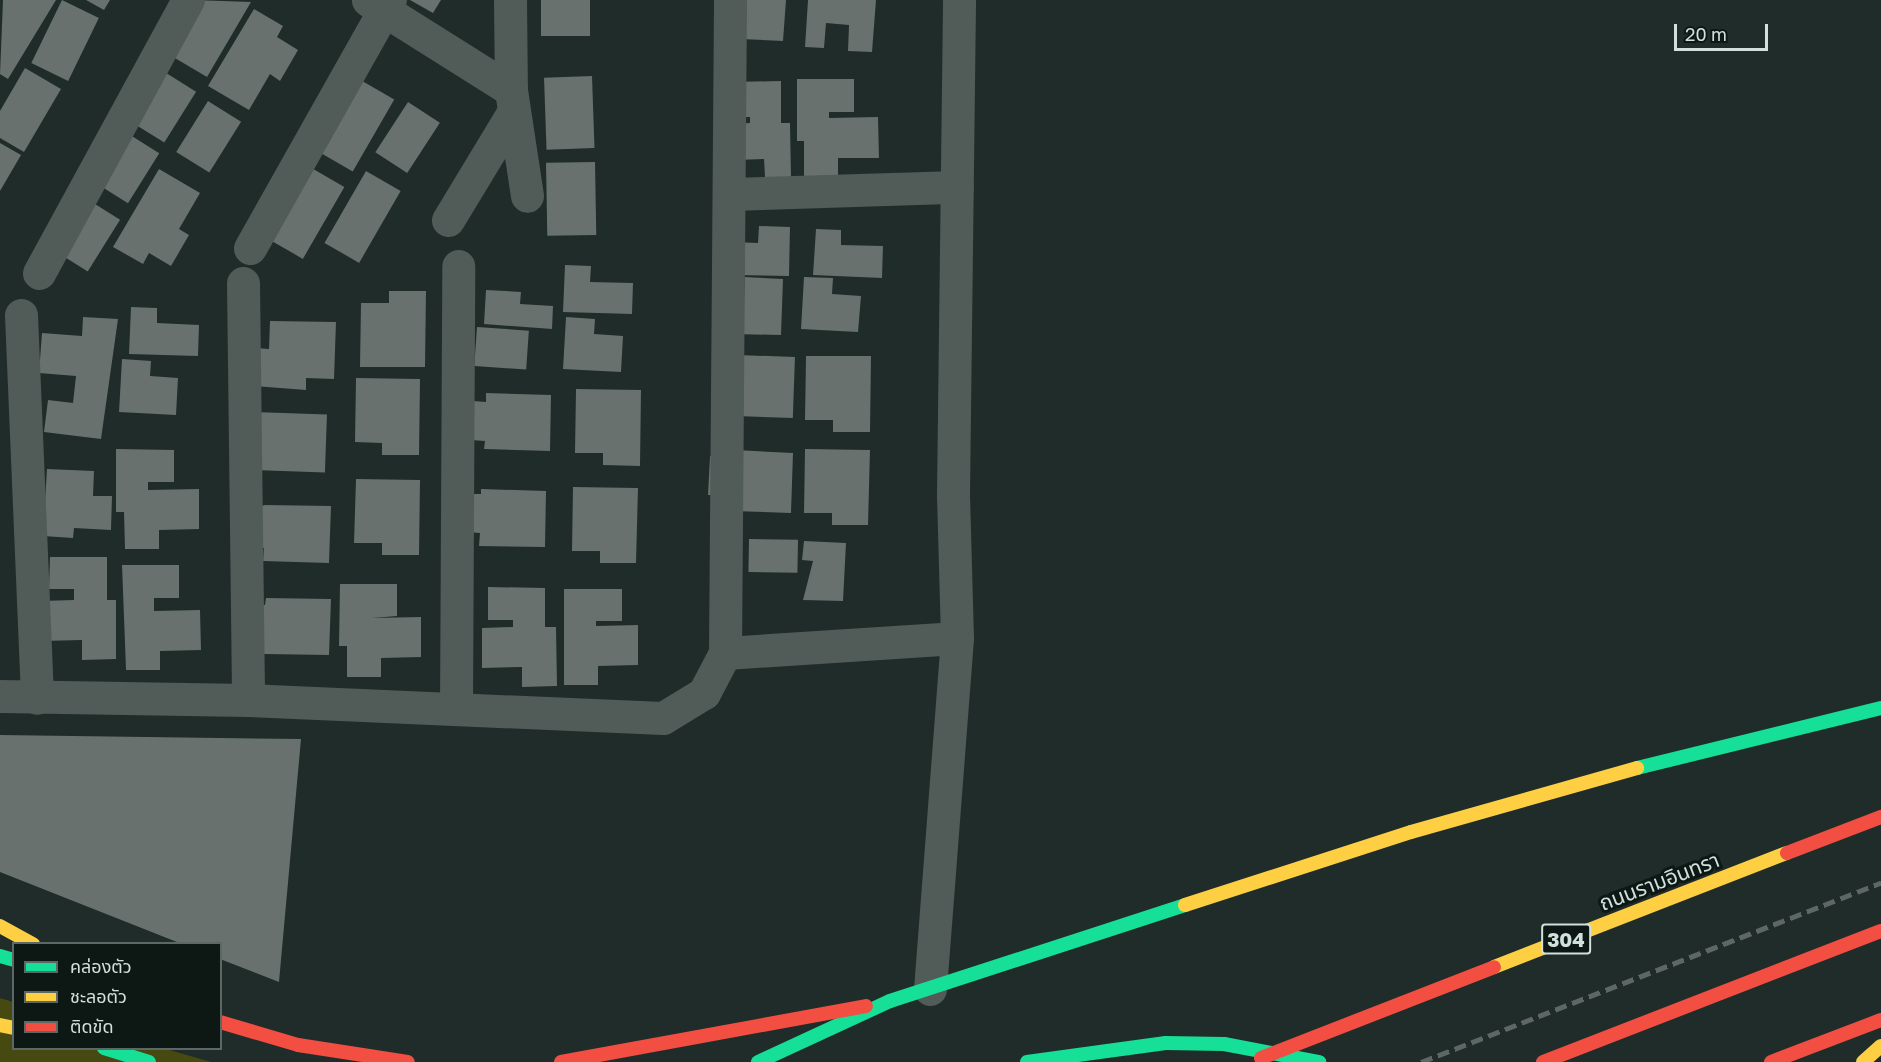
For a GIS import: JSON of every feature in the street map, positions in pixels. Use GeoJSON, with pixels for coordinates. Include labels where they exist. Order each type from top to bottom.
{"type":"FeatureCollection","features":[{"type":"Feature","properties":{"kind":"main road"},"geometry":{"type":"LineString","coordinates":[[561,1062],[890,1001],[1411,832],[1713,747],[1881,708]]}},
{"type":"Feature","properties":{"kind":"main road","name":"ถนนรามอินทรา"},"geometry":{"type":"LineString","coordinates":[[1251,1062],[1881,817]]}},
{"type":"Feature","properties":{"kind":"main road"},"geometry":{"type":"LineString","coordinates":[[0,926],[29,942]]}},
{"type":"Feature","properties":{"kind":"main road"},"geometry":{"type":"LineString","coordinates":[[1543,1062],[1881,931]]}},
{"type":"Feature","properties":{"kind":"main road"},"geometry":{"type":"LineString","coordinates":[[758,1062],[890,1001]]}},
{"type":"Feature","properties":{"kind":"main road"},"geometry":{"type":"LineString","coordinates":[[1771,1062],[1881,1020]]}},
{"type":"Feature","properties":{"kind":"main road"},"geometry":{"type":"LineString","coordinates":[[222,1023],[298,1045],[408,1062]]}},
{"type":"Feature","properties":{"kind":"main road"},"geometry":{"type":"LineString","coordinates":[[1027,1062],[1166,1043],[1224,1044],[1319,1062]]}},
{"type":"Feature","properties":{"kind":"main road"},"geometry":{"type":"LineString","coordinates":[[1863,1062],[1881,1046]]}},
{"type":"Feature","properties":{"kind":"main road"},"geometry":{"type":"LineString","coordinates":[[110,1050],[149,1062]]}},
{"type":"Feature","properties":{"kind":"main road"},"geometry":{"type":"LineString","coordinates":[[1088,1055],[1114,1062]]}},
{"type":"Feature","properties":{"kind":"street"},"geometry":{"type":"LineString","coordinates":[[39,273],[188,0]]}},
{"type":"Feature","properties":{"kind":"street"},"geometry":{"type":"LineString","coordinates":[[510,0],[512,100],[526,196]]}},
{"type":"Feature","properties":{"kind":"street"},"geometry":{"type":"LineString","coordinates":[[0,696],[248,700],[456,707],[663,718],[704,693],[725,653],[730,0]]}},
{"type":"Feature","properties":{"kind":"street"},"geometry":{"type":"LineString","coordinates":[[930,989],[957,638],[953,494],[959,0]]}},
{"type":"Feature","properties":{"kind":"street"},"geometry":{"type":"LineString","coordinates":[[250,248],[381,3],[512,100]]}},
{"type":"Feature","properties":{"kind":"street"},"geometry":{"type":"LineString","coordinates":[[448,220],[512,100]]}},
{"type":"Feature","properties":{"kind":"street"},"geometry":{"type":"LineString","coordinates":[[730,194],[957,187]]}},
{"type":"Feature","properties":{"kind":"street"},"geometry":{"type":"LineString","coordinates":[[456,707],[458,266]]}},
{"type":"Feature","properties":{"kind":"street"},"geometry":{"type":"LineString","coordinates":[[243,283],[248,700]]}},
{"type":"Feature","properties":{"kind":"street"},"geometry":{"type":"LineString","coordinates":[[21,315],[37,698]]}},
{"type":"Feature","properties":{"kind":"street"},"geometry":{"type":"LineString","coordinates":[[725,653],[957,638]]}},
{"type":"Feature","properties":{"kind":"shaded area"},"geometry":{"type":"Polygon","coordinates":[[[0,998],[12,1002],[12,1050],[169,1050],[211,1062],[0,1062],[0,998]]]}},
{"type":"Feature","properties":{"kind":"building"},"geometry":{"type":"Polygon","coordinates":[[[3,0],[56,0],[8,79],[0,74],[3,0]]]}},
{"type":"Feature","properties":{"kind":"building"},"geometry":{"type":"Polygon","coordinates":[[[62,0],[99,18],[68,81],[31,63],[62,0]]]}},
{"type":"Feature","properties":{"kind":"building"},"geometry":{"type":"Polygon","coordinates":[[[86,0],[110,0],[104,10],[86,0]]]}},
{"type":"Feature","properties":{"kind":"building"},"geometry":{"type":"Polygon","coordinates":[[[193,0],[251,2],[207,77],[163,51],[193,0]]]}},
{"type":"Feature","properties":{"kind":"building"},"geometry":{"type":"Polygon","coordinates":[[[410,0],[441,0],[433,13],[410,0]]]}},
{"type":"Feature","properties":{"kind":"building"},"geometry":{"type":"Polygon","coordinates":[[[541,0],[590,0],[590,36],[541,36],[541,0]]]}},
{"type":"Feature","properties":{"kind":"building"},"geometry":{"type":"Polygon","coordinates":[[[719,0],[786,0],[783,41],[740,39],[719,0]]]}},
{"type":"Feature","properties":{"kind":"building"},"geometry":{"type":"Polygon","coordinates":[[[808,0],[876,0],[872,52],[848,51],[849,25],[826,23],[824,48],[805,47],[808,0]]]}},
{"type":"Feature","properties":{"kind":"building"},"geometry":{"type":"Polygon","coordinates":[[[254,9],[283,26],[277,37],[298,50],[280,81],[270,74],[249,110],[208,86],[254,9]]]}},
{"type":"Feature","properties":{"kind":"building"},"geometry":{"type":"Polygon","coordinates":[[[25,68],[61,89],[24,152],[0,138],[0,111],[25,68]]]}},
{"type":"Feature","properties":{"kind":"building"},"geometry":{"type":"Polygon","coordinates":[[[163,71],[196,92],[164,143],[131,122],[163,71]]]}},
{"type":"Feature","properties":{"kind":"building"},"geometry":{"type":"Polygon","coordinates":[[[592,76],[595,148],[547,150],[544,78],[592,76]]]}},
{"type":"Feature","properties":{"kind":"building"},"geometry":{"type":"Polygon","coordinates":[[[357,78],[394,100],[353,171],[316,150],[357,78]]]}},
{"type":"Feature","properties":{"kind":"building"},"geometry":{"type":"Polygon","coordinates":[[[797,79],[854,79],[854,112],[829,112],[829,118],[878,117],[879,158],[838,158],[838,178],[804,178],[804,141],[797,141],[797,79]]]}},
{"type":"Feature","properties":{"kind":"building"},"geometry":{"type":"Polygon","coordinates":[[[781,81],[781,123],[790,123],[791,177],[765,177],[764,159],[735,160],[735,124],[750,123],[750,117],[734,117],[733,82],[781,81]]]}},
{"type":"Feature","properties":{"kind":"building"},"geometry":{"type":"Polygon","coordinates":[[[208,101],[241,122],[209,173],[176,152],[208,101]]]}},
{"type":"Feature","properties":{"kind":"building"},"geometry":{"type":"Polygon","coordinates":[[[408,102],[440,123],[407,173],[375,152],[408,102]]]}},
{"type":"Feature","properties":{"kind":"building"},"geometry":{"type":"Polygon","coordinates":[[[127,133],[159,153],[128,203],[96,183],[127,133]]]}},
{"type":"Feature","properties":{"kind":"building"},"geometry":{"type":"Polygon","coordinates":[[[0,143],[21,155],[0,191],[0,143]]]}},
{"type":"Feature","properties":{"kind":"building"},"geometry":{"type":"Polygon","coordinates":[[[595,162],[596,235],[547,236],[546,163],[595,162]]]}},
{"type":"Feature","properties":{"kind":"building"},"geometry":{"type":"Polygon","coordinates":[[[308,166],[344,187],[303,259],[266,238],[308,166]]]}},
{"type":"Feature","properties":{"kind":"building"},"geometry":{"type":"Polygon","coordinates":[[[159,169],[200,193],[179,229],[189,235],[171,266],[149,253],[143,264],[113,247],[159,169]]]}},
{"type":"Feature","properties":{"kind":"building"},"geometry":{"type":"Polygon","coordinates":[[[366,171],[401,191],[359,263],[324,243],[366,171]]]}},
{"type":"Feature","properties":{"kind":"building"},"geometry":{"type":"Polygon","coordinates":[[[87,199],[120,220],[88,271],[55,251],[87,199]]]}},
{"type":"Feature","properties":{"kind":"building"},"geometry":{"type":"Polygon","coordinates":[[[759,226],[790,227],[789,276],[733,275],[733,242],[758,243],[759,226]]]}},
{"type":"Feature","properties":{"kind":"building"},"geometry":{"type":"Polygon","coordinates":[[[816,229],[841,230],[841,245],[883,246],[882,278],[813,275],[816,229]]]}},
{"type":"Feature","properties":{"kind":"building"},"geometry":{"type":"Polygon","coordinates":[[[565,265],[591,266],[590,282],[633,283],[632,314],[563,312],[565,265]]]}},
{"type":"Feature","properties":{"kind":"building"},"geometry":{"type":"Polygon","coordinates":[[[745,277],[783,279],[781,335],[732,334],[733,299],[744,299],[745,277]]]}},
{"type":"Feature","properties":{"kind":"building"},"geometry":{"type":"Polygon","coordinates":[[[804,277],[833,278],[832,294],[861,296],[858,332],[801,329],[804,277]]]}},
{"type":"Feature","properties":{"kind":"building"},"geometry":{"type":"Polygon","coordinates":[[[486,290],[521,292],[520,304],[553,306],[552,329],[484,324],[486,290]]]}},
{"type":"Feature","properties":{"kind":"building"},"geometry":{"type":"Polygon","coordinates":[[[389,291],[426,291],[425,367],[360,367],[361,303],[389,303],[389,291]]]}},
{"type":"Feature","properties":{"kind":"building"},"geometry":{"type":"Polygon","coordinates":[[[131,307],[157,308],[157,323],[199,325],[198,356],[129,354],[131,307]]]}},
{"type":"Feature","properties":{"kind":"building"},"geometry":{"type":"Polygon","coordinates":[[[83,317],[118,319],[101,439],[44,432],[48,400],[73,403],[76,376],[39,373],[42,333],[82,336],[83,317]]]}},
{"type":"Feature","properties":{"kind":"building"},"geometry":{"type":"Polygon","coordinates":[[[566,317],[595,319],[594,334],[623,336],[621,372],[563,369],[566,317]]]}},
{"type":"Feature","properties":{"kind":"building"},"geometry":{"type":"Polygon","coordinates":[[[270,321],[336,322],[334,379],[306,378],[306,390],[253,386],[255,348],[269,349],[270,321]]]}},
{"type":"Feature","properties":{"kind":"building"},"geometry":{"type":"Polygon","coordinates":[[[477,327],[529,331],[526,370],[474,366],[477,327]]]}},
{"type":"Feature","properties":{"kind":"building"},"geometry":{"type":"Polygon","coordinates":[[[737,355],[795,357],[793,418],[735,416],[737,355]]]}},
{"type":"Feature","properties":{"kind":"building"},"geometry":{"type":"Polygon","coordinates":[[[806,356],[871,356],[870,432],[833,432],[833,420],[805,420],[806,356]]]}},
{"type":"Feature","properties":{"kind":"building"},"geometry":{"type":"Polygon","coordinates":[[[122,359],[151,361],[150,376],[178,378],[176,415],[119,412],[122,359]]]}},
{"type":"Feature","properties":{"kind":"building"},"geometry":{"type":"Polygon","coordinates":[[[356,378],[420,379],[419,455],[382,455],[382,443],[355,442],[356,378]]]}},
{"type":"Feature","properties":{"kind":"building"},"geometry":{"type":"Polygon","coordinates":[[[576,389],[641,390],[640,466],[603,465],[603,453],[575,453],[576,389]]]}},
{"type":"Feature","properties":{"kind":"building"},"geometry":{"type":"Polygon","coordinates":[[[486,393],[551,395],[550,451],[484,449],[485,441],[470,440],[473,401],[486,402],[486,393]]]}},
{"type":"Feature","properties":{"kind":"building"},"geometry":{"type":"Polygon","coordinates":[[[253,412],[327,415],[325,473],[251,470],[253,412]]]}},
{"type":"Feature","properties":{"kind":"building"},"geometry":{"type":"Polygon","coordinates":[[[116,449],[174,450],[174,482],[148,482],[148,490],[199,489],[199,529],[159,530],[159,549],[125,549],[124,512],[116,512],[116,449]]]}},
{"type":"Feature","properties":{"kind":"building"},"geometry":{"type":"Polygon","coordinates":[[[805,449],[870,450],[868,525],[832,525],[832,513],[804,513],[805,449]]]}},
{"type":"Feature","properties":{"kind":"building"},"geometry":{"type":"Polygon","coordinates":[[[735,450],[793,453],[791,513],[733,511],[733,496],[708,495],[710,456],[735,458],[735,450]]]}},
{"type":"Feature","properties":{"kind":"building"},"geometry":{"type":"Polygon","coordinates":[[[47,469],[94,471],[93,496],[112,496],[111,530],[74,528],[73,538],[43,536],[47,469]]]}},
{"type":"Feature","properties":{"kind":"building"},"geometry":{"type":"Polygon","coordinates":[[[356,479],[420,480],[419,555],[382,555],[382,543],[354,543],[356,479]]]}},
{"type":"Feature","properties":{"kind":"building"},"geometry":{"type":"Polygon","coordinates":[[[573,487],[638,488],[636,563],[600,563],[600,551],[572,551],[573,487]]]}},
{"type":"Feature","properties":{"kind":"building"},"geometry":{"type":"Polygon","coordinates":[[[481,489],[546,491],[545,547],[479,546],[480,533],[466,532],[469,494],[481,494],[481,489]]]}},
{"type":"Feature","properties":{"kind":"building"},"geometry":{"type":"Polygon","coordinates":[[[265,505],[331,506],[329,563],[263,561],[264,548],[252,547],[254,508],[265,505]]]}},
{"type":"Feature","properties":{"kind":"building"},"geometry":{"type":"Polygon","coordinates":[[[749,539],[798,540],[797,573],[748,572],[749,539]]]}},
{"type":"Feature","properties":{"kind":"building"},"geometry":{"type":"Polygon","coordinates":[[[804,541],[846,543],[843,601],[803,600],[813,561],[802,560],[804,541]]]}},
{"type":"Feature","properties":{"kind":"building"},"geometry":{"type":"Polygon","coordinates":[[[50,557],[107,557],[107,600],[116,600],[116,659],[82,660],[82,640],[42,641],[41,601],[74,600],[74,589],[49,589],[50,557]]]}},
{"type":"Feature","properties":{"kind":"building"},"geometry":{"type":"Polygon","coordinates":[[[122,565],[179,565],[179,598],[154,598],[154,611],[200,610],[201,650],[160,651],[160,670],[126,670],[122,565]]]}},
{"type":"Feature","properties":{"kind":"building"},"geometry":{"type":"Polygon","coordinates":[[[340,584],[397,584],[397,616],[372,618],[421,617],[421,657],[381,658],[381,677],[347,677],[347,646],[339,646],[340,584]]]}},
{"type":"Feature","properties":{"kind":"building"},"geometry":{"type":"Polygon","coordinates":[[[488,587],[545,588],[545,627],[556,627],[557,686],[522,687],[522,667],[482,668],[482,628],[513,627],[513,620],[488,620],[488,587]]]}},
{"type":"Feature","properties":{"kind":"building"},"geometry":{"type":"Polygon","coordinates":[[[564,589],[622,589],[622,621],[596,621],[596,626],[638,625],[638,665],[598,666],[598,685],[564,685],[564,589]]]}},
{"type":"Feature","properties":{"kind":"building"},"geometry":{"type":"Polygon","coordinates":[[[266,598],[331,599],[329,655],[264,654],[264,644],[253,644],[254,605],[265,605],[266,598]]]}},
{"type":"Feature","properties":{"kind":"building"},"geometry":{"type":"Polygon","coordinates":[[[0,735],[301,739],[279,982],[222,960],[222,942],[177,942],[0,872],[0,735]]]}},
{"type":"Feature","properties":{"kind":"railway"},"geometry":{"type":"LineString","coordinates":[[1421,1062],[1881,883]]}},
{"type":"Feature","properties":{"kind":"traffic: fast"},"geometry":{"type":"LineString","coordinates":[[1637,768],[1881,708]]}},
{"type":"Feature","properties":{"kind":"traffic: fast"},"geometry":{"type":"LineString","coordinates":[[758,1062],[890,1001],[1185,905]]}},
{"type":"Feature","properties":{"kind":"traffic: fast"},"geometry":{"type":"LineString","coordinates":[[0,956],[12,959]]}},
{"type":"Feature","properties":{"kind":"traffic: fast"},"geometry":{"type":"LineString","coordinates":[[1027,1062],[1166,1043],[1224,1044],[1319,1062]]}},
{"type":"Feature","properties":{"kind":"traffic: fast"},"geometry":{"type":"LineString","coordinates":[[110,1050],[149,1062]]}},
{"type":"Feature","properties":{"kind":"traffic: slow"},"geometry":{"type":"LineString","coordinates":[[1185,905],[1411,832],[1637,768]]}},
{"type":"Feature","properties":{"kind":"traffic: slow"},"geometry":{"type":"LineString","coordinates":[[1494,967],[1787,853]]}},
{"type":"Feature","properties":{"kind":"traffic: slow"},"geometry":{"type":"LineString","coordinates":[[0,926],[29,942]]}},
{"type":"Feature","properties":{"kind":"traffic: slow"},"geometry":{"type":"LineString","coordinates":[[0,1025],[12,1028]]}},
{"type":"Feature","properties":{"kind":"traffic: slow"},"geometry":{"type":"LineString","coordinates":[[1863,1062],[1881,1046]]}},
{"type":"Feature","properties":{"kind":"traffic: jam"},"geometry":{"type":"LineString","coordinates":[[1787,853],[1881,817]]}},
{"type":"Feature","properties":{"kind":"traffic: jam"},"geometry":{"type":"LineString","coordinates":[[1543,1062],[1881,931]]}},
{"type":"Feature","properties":{"kind":"traffic: jam"},"geometry":{"type":"LineString","coordinates":[[1261,1058],[1494,967]]}},
{"type":"Feature","properties":{"kind":"traffic: jam"},"geometry":{"type":"LineString","coordinates":[[561,1062],[866,1006]]}},
{"type":"Feature","properties":{"kind":"traffic: jam"},"geometry":{"type":"LineString","coordinates":[[1771,1062],[1881,1020]]}},
{"type":"Feature","properties":{"kind":"traffic: jam"},"geometry":{"type":"LineString","coordinates":[[222,1023],[298,1045],[408,1062]]}}]}
